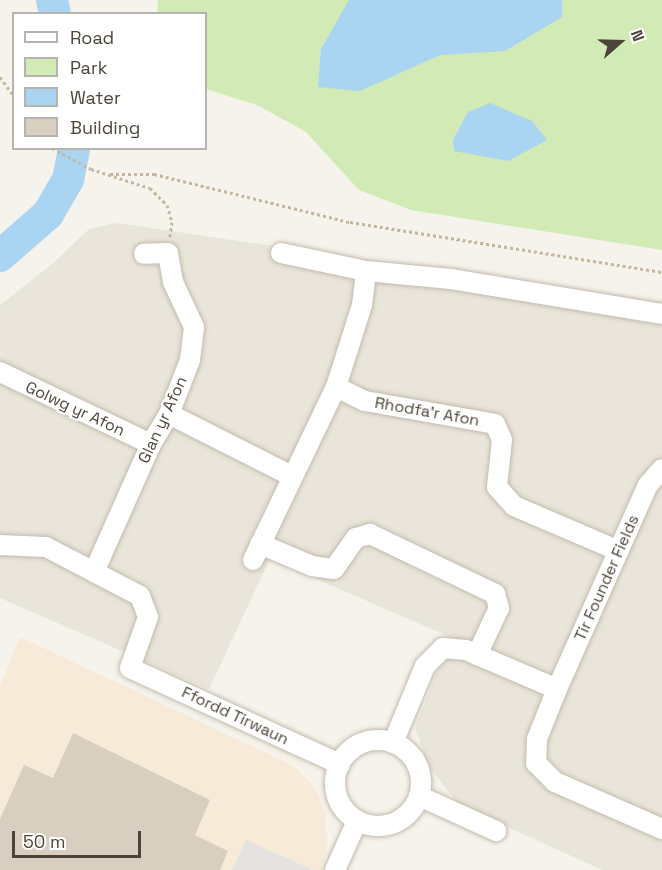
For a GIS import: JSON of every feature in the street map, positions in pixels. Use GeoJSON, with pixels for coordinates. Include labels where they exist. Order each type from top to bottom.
{"type":"FeatureCollection","features":[{"type":"Feature","properties":{"kind":"street"},"geometry":{"type":"LineString","coordinates":[[144,254],[168,253]]}},
{"type":"Feature","properties":{"kind":"street","name":"Glan yr Afon"},"geometry":{"type":"LineString","coordinates":[[94,572],[151,444],[169,414],[190,360],[194,327],[173,282],[168,253]]}},
{"type":"Feature","properties":{"kind":"street"},"geometry":{"type":"LineString","coordinates":[[280,253],[366,271],[452,279],[662,314]]}},
{"type":"Feature","properties":{"kind":"street"},"geometry":{"type":"LineString","coordinates":[[366,271],[362,305],[336,387],[257,552],[312,566],[334,569],[356,538],[370,534],[495,594],[499,608],[477,655]]}},
{"type":"Feature","properties":{"kind":"street","name":"Golwg yr Afon"},"geometry":{"type":"LineString","coordinates":[[0,372],[151,444]]}},
{"type":"Feature","properties":{"kind":"street","name":"Rhodfa'r Afon"},"geometry":{"type":"LineString","coordinates":[[336,387],[365,401],[495,424],[502,440],[497,487],[514,506],[619,551]]}},
{"type":"Feature","properties":{"kind":"street"},"geometry":{"type":"LineString","coordinates":[[169,414],[292,476]]}},
{"type":"Feature","properties":{"kind":"street","name":"Tir Founder Fields"},"geometry":{"type":"LineString","coordinates":[[660,822],[555,782],[536,763],[537,739],[556,689],[648,484],[662,469]]}},
{"type":"Feature","properties":{"kind":"street"},"geometry":{"type":"LineString","coordinates":[[0,545],[46,547],[94,572]]}},
{"type":"Feature","properties":{"kind":"street","name":"Ffordd Tirwaun"},"geometry":{"type":"LineString","coordinates":[[94,572],[140,596],[148,617],[130,668],[340,764]]}},
{"type":"Feature","properties":{"kind":"street"},"geometry":{"type":"LineString","coordinates":[[393,743],[425,666],[442,648],[477,655],[556,689]]}},
{"type":"Feature","properties":{"kind":"street"},"geometry":{"type":"LineString","coordinates":[[368,741],[393,743],[413,759],[420,777],[419,796],[405,817],[394,824],[369,825],[357,820],[339,802],[336,776],[340,764],[347,754],[368,741]]}},
{"type":"Feature","properties":{"kind":"street"},"geometry":{"type":"LineString","coordinates":[[419,796],[496,831]]}},
{"type":"Feature","properties":{"kind":"street"},"geometry":{"type":"LineString","coordinates":[[335,870],[357,820]]}},
{"type":"Feature","properties":{"kind":"path"},"geometry":{"type":"LineString","coordinates":[[0,77],[12,93]]}},
{"type":"Feature","properties":{"kind":"path"},"geometry":{"type":"LineString","coordinates":[[55,150],[91,169],[150,189],[167,205],[172,222],[168,253]]}},
{"type":"Feature","properties":{"kind":"path"},"geometry":{"type":"LineString","coordinates":[[110,174],[154,174],[350,222],[662,272]]}},
{"type":"Feature","properties":{"kind":"shaded area"},"geometry":{"type":"Polygon","coordinates":[[[117,223],[662,303],[662,870],[602,870],[459,805],[428,765],[415,728],[450,637],[270,559],[209,689],[0,598],[0,305],[52,264],[89,229],[117,223]]]}},
{"type":"Feature","properties":{"kind":"shaded area"},"geometry":{"type":"Polygon","coordinates":[[[20,637],[294,766],[314,787],[325,811],[327,844],[322,870],[0,870],[0,686],[20,637]]]}},
{"type":"Feature","properties":{"kind":"shaded area"},"geometry":{"type":"Polygon","coordinates":[[[246,840],[311,869],[232,870],[246,840]]]}},
{"type":"Feature","properties":{"kind":"green space"},"geometry":{"type":"Polygon","coordinates":[[[158,0],[662,0],[662,250],[411,210],[359,190],[306,132],[257,105],[207,89],[207,12],[157,12],[158,0]]]}},
{"type":"Feature","properties":{"kind":"water"},"geometry":{"type":"Polygon","coordinates":[[[349,0],[562,0],[562,17],[505,51],[440,55],[360,91],[318,87],[321,49],[349,0]]]}},
{"type":"Feature","properties":{"kind":"water"},"geometry":{"type":"Polygon","coordinates":[[[490,103],[532,121],[547,140],[508,161],[454,151],[453,140],[468,112],[490,103]]]}},
{"type":"Feature","properties":{"kind":"building"},"geometry":{"type":"Polygon","coordinates":[[[73,733],[210,800],[195,835],[228,851],[220,870],[0,870],[0,819],[24,765],[53,778],[73,733]]]}},
{"type":"Feature","properties":{"kind":"waterway"},"geometry":{"type":"LineString","coordinates":[[52,0],[55,12]]}},
{"type":"Feature","properties":{"kind":"waterway"},"geometry":{"type":"LineString","coordinates":[[0,256],[48,214],[68,180],[74,150]]}}]}
